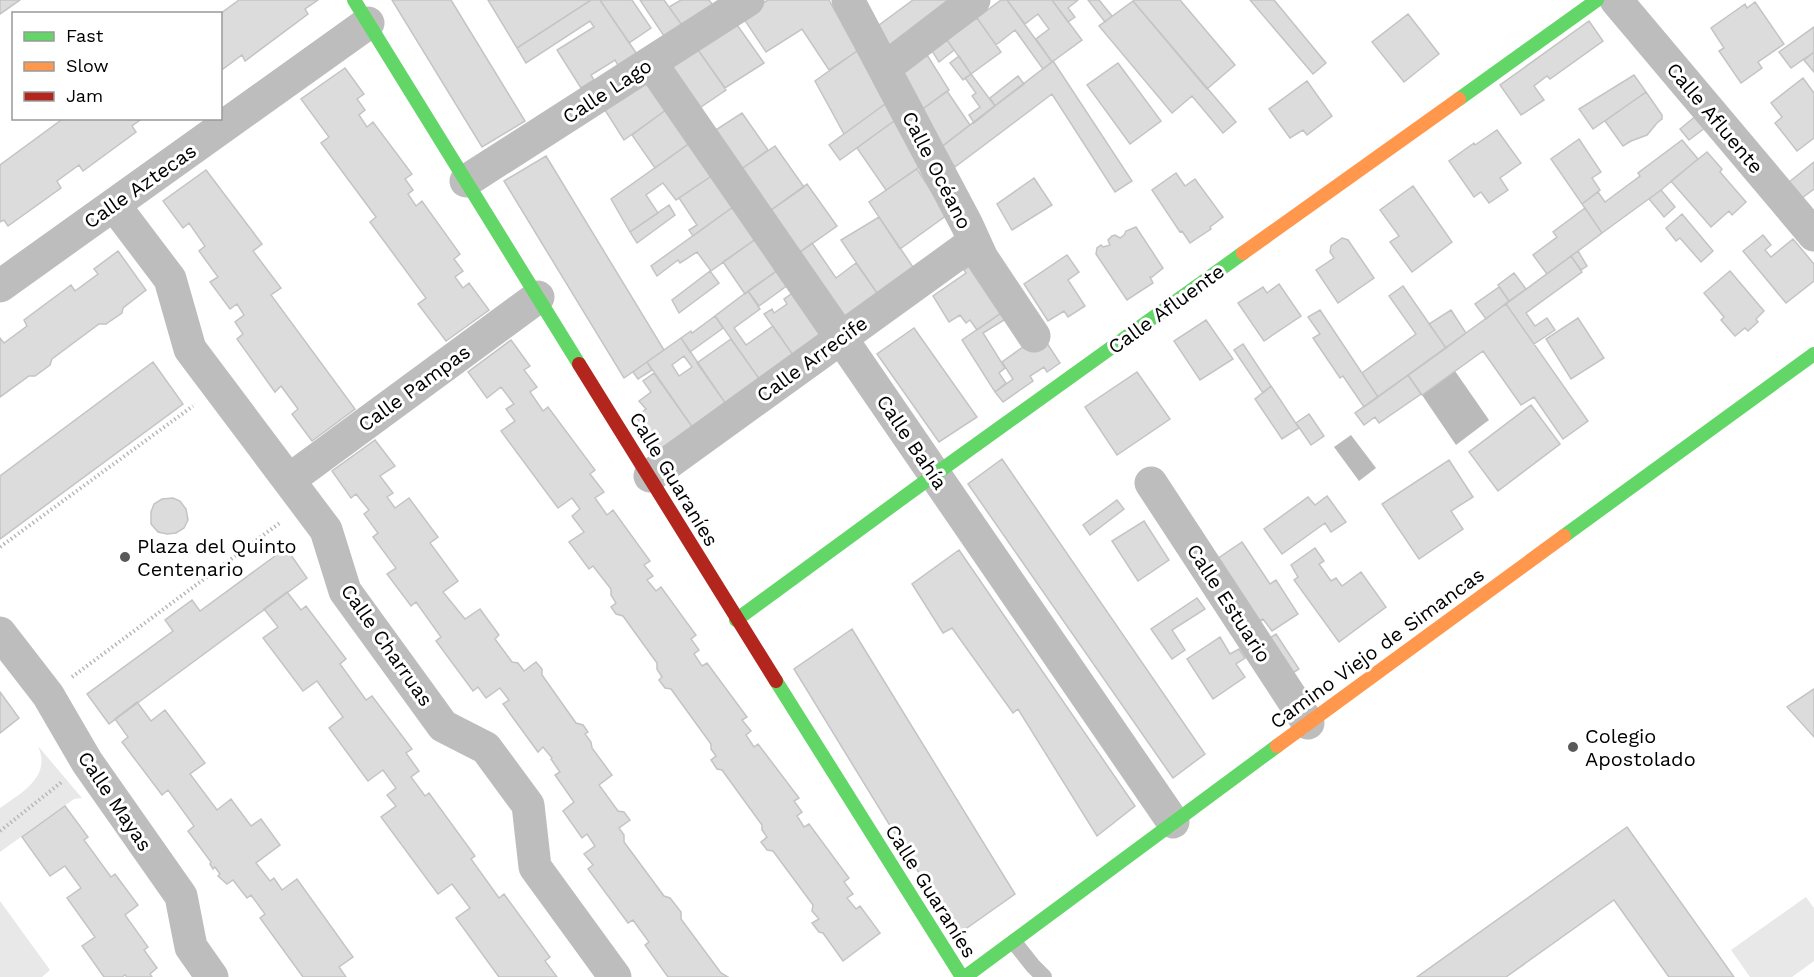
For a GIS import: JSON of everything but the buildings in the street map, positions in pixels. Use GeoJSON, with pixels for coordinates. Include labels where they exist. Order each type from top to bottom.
{"type":"FeatureCollection","features":[{"type":"Feature","properties":{"kind":"street","name":"Calle Lago"},"geometry":{"type":"LineString","coordinates":[[466,182],[748,0]]}},
{"type":"Feature","properties":{"kind":"street","name":"Calle Océano"},"geometry":{"type":"LineString","coordinates":[[848,0],[967,225],[982,258],[1034,336]]}},
{"type":"Feature","properties":{"kind":"street"},"geometry":{"type":"LineString","coordinates":[[885,68],[974,0]]}},
{"type":"Feature","properties":{"kind":"street","name":"Calle Afluente"},"geometry":{"type":"LineString","coordinates":[[736,620],[934,475],[1597,0]]}},
{"type":"Feature","properties":{"kind":"street","name":"Calle Afluente"},"geometry":{"type":"LineString","coordinates":[[1616,0],[1814,235]]}},
{"type":"Feature","properties":{"kind":"street","name":"Calle Guaraníes"},"geometry":{"type":"LineString","coordinates":[[361,12],[650,476],[736,620],[963,977]]}},
{"type":"Feature","properties":{"kind":"street","name":"Calle Aztecas"},"geometry":{"type":"LineString","coordinates":[[0,286],[114,205],[361,12]]}},
{"type":"Feature","properties":{"kind":"street","name":"Calle Bahía"},"geometry":{"type":"LineString","coordinates":[[651,63],[1173,822]]}},
{"type":"Feature","properties":{"kind":"street","name":"Calle Charruas"},"geometry":{"type":"LineString","coordinates":[[114,205],[170,279],[190,348],[326,530],[345,591],[443,726],[486,748],[528,805],[535,867],[615,977]]}},
{"type":"Feature","properties":{"kind":"street","name":"Calle Arrecife"},"geometry":{"type":"LineString","coordinates":[[650,476],[974,242]]}},
{"type":"Feature","properties":{"kind":"street","name":"Calle Pampas"},"geometry":{"type":"LineString","coordinates":[[297,491],[538,297]]}},
{"type":"Feature","properties":{"kind":"street","name":"Camino Viejo de Simancas"},"geometry":{"type":"LineString","coordinates":[[963,977],[1014,942],[1173,822],[1814,354]]}},
{"type":"Feature","properties":{"kind":"street","name":"Calle Estuario"},"geometry":{"type":"LineString","coordinates":[[1151,483],[1308,723]]}},
{"type":"Feature","properties":{"kind":"street","name":"Calle Mayas"},"geometry":{"type":"LineString","coordinates":[[0,633],[48,695],[87,762],[181,896],[191,947],[212,977]]}},
{"type":"Feature","properties":{"kind":"lane"},"geometry":{"type":"LineString","coordinates":[[1014,942],[1044,977]]}},
{"type":"Feature","properties":{"kind":"path"},"geometry":{"type":"LineString","coordinates":[[0,547],[219,387]]}},
{"type":"Feature","properties":{"kind":"path"},"geometry":{"type":"LineString","coordinates":[[48,695],[297,491]]}},
{"type":"Feature","properties":{"kind":"path"},"geometry":{"type":"LineString","coordinates":[[0,831],[87,762]]}},
{"type":"Feature","properties":{"kind":"shaded area"},"geometry":{"type":"Polygon","coordinates":[[[1455,371],[1489,420],[1456,445],[1422,395],[1455,371]]]}},
{"type":"Feature","properties":{"kind":"shaded area"},"geometry":{"type":"Polygon","coordinates":[[[1351,435],[1376,468],[1359,481],[1334,447],[1351,435]]]}},
{"type":"Feature","properties":{"kind":"shaded area"},"geometry":{"type":"Polygon","coordinates":[[[38,746],[82,798],[74,799],[0,852],[0,808],[25,790],[38,775],[41,757],[38,746]]]}},
{"type":"Feature","properties":{"kind":"shaded area"},"geometry":{"type":"Polygon","coordinates":[[[1806,897],[1814,908],[1814,961],[1792,977],[1750,977],[1731,950],[1806,897]]]}},
{"type":"Feature","properties":{"kind":"shaded area"},"geometry":{"type":"Polygon","coordinates":[[[0,901],[50,970],[42,977],[0,977],[0,901]]]}},
{"type":"Feature","properties":{"kind":"traffic: fast"},"geometry":{"type":"LineString","coordinates":[[354,0],[579,364]]}},
{"type":"Feature","properties":{"kind":"traffic: fast"},"geometry":{"type":"LineString","coordinates":[[1459,99],[1597,0]]}},
{"type":"Feature","properties":{"kind":"traffic: fast"},"geometry":{"type":"LineString","coordinates":[[736,620],[1243,253]]}},
{"type":"Feature","properties":{"kind":"traffic: fast"},"geometry":{"type":"LineString","coordinates":[[1564,536],[1814,354]]}},
{"type":"Feature","properties":{"kind":"traffic: fast"},"geometry":{"type":"LineString","coordinates":[[776,681],[962,977]]}},
{"type":"Feature","properties":{"kind":"traffic: fast"},"geometry":{"type":"LineString","coordinates":[[965,977],[1277,746]]}},
{"type":"Feature","properties":{"kind":"traffic: slow"},"geometry":{"type":"LineString","coordinates":[[1243,253],[1459,99]]}},
{"type":"Feature","properties":{"kind":"traffic: slow"},"geometry":{"type":"LineString","coordinates":[[1277,746],[1564,536]]}},
{"type":"Feature","properties":{"kind":"traffic: jam"},"geometry":{"type":"LineString","coordinates":[[579,364],[776,681]]}},
{"type":"Feature","properties":{"kind":"place","name":"Plaza del Quinto Centenario"},"geometry":{"type":"Point","coordinates":[125,557]}},
{"type":"Feature","properties":{"kind":"place","name":"Colegio Apostolado"},"geometry":{"type":"Point","coordinates":[1573,747]}}]}
